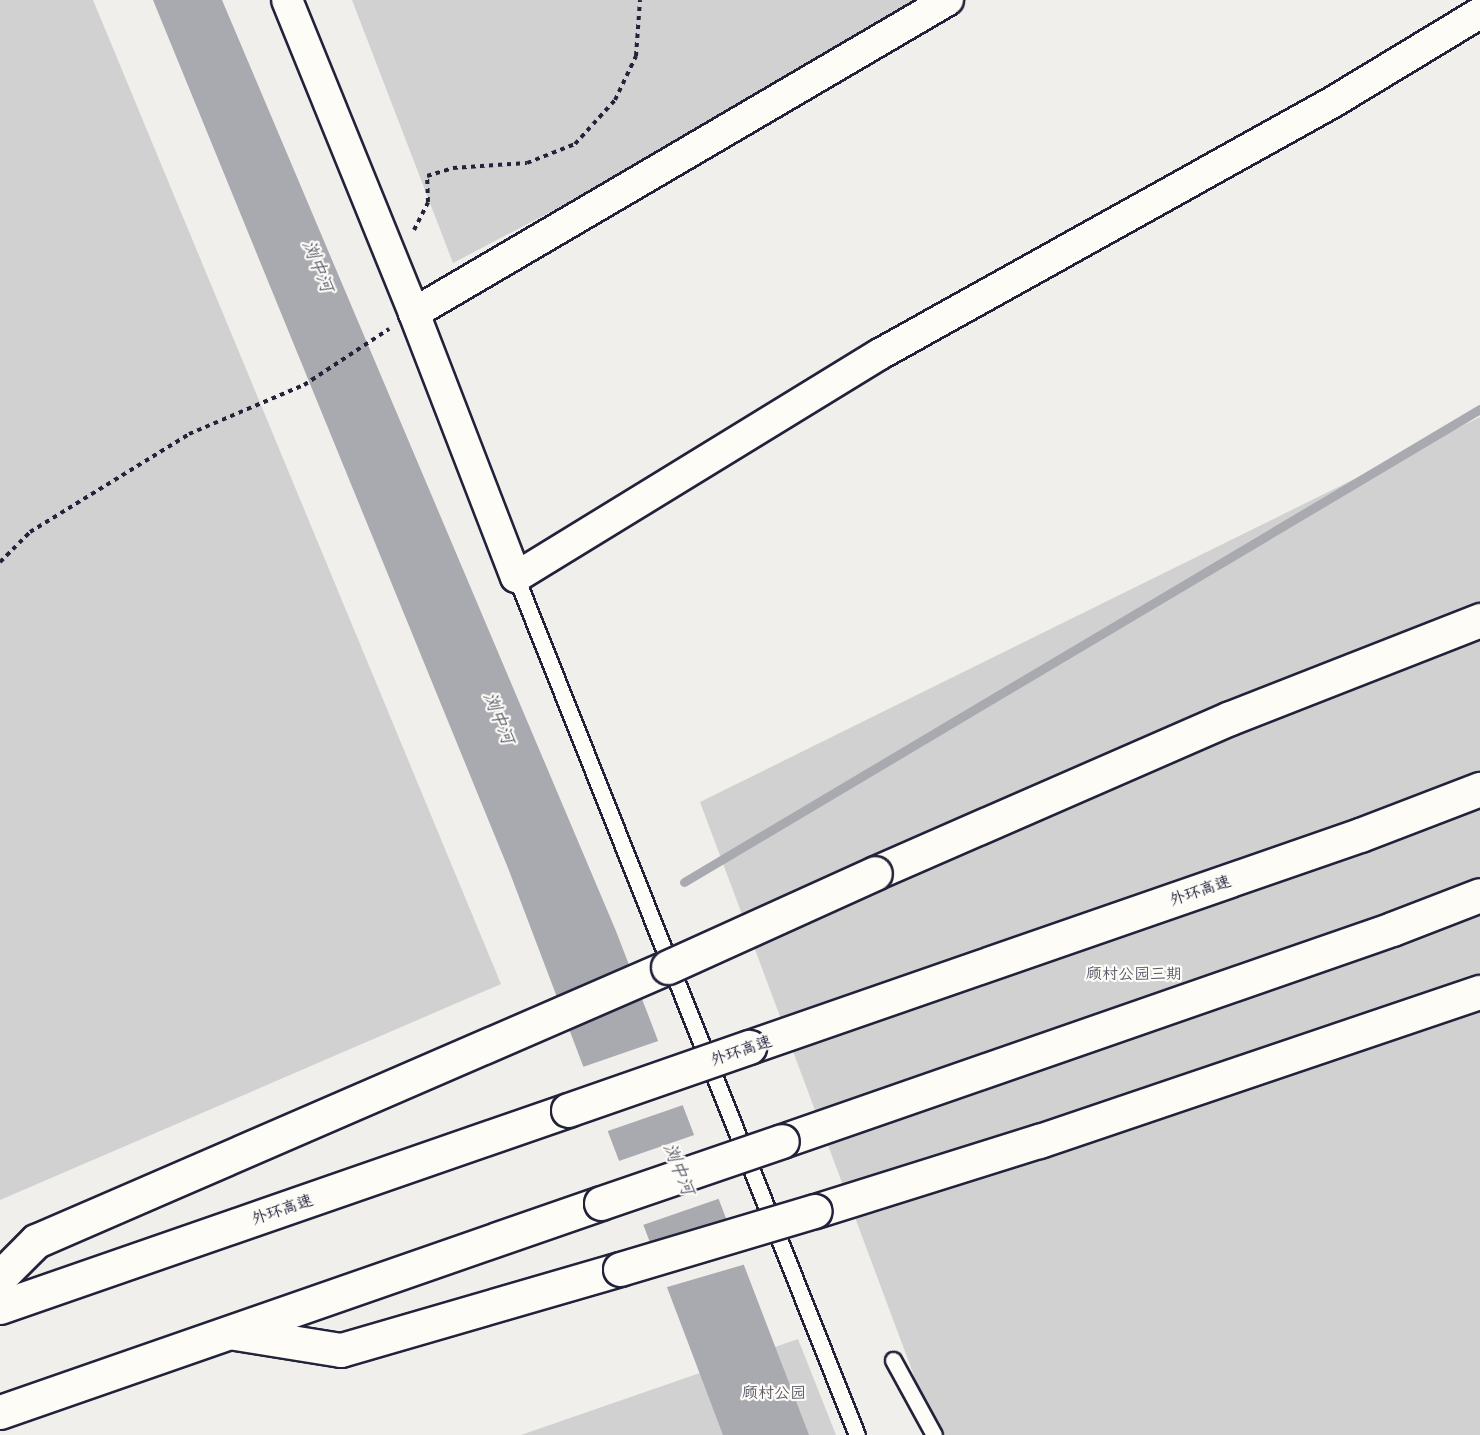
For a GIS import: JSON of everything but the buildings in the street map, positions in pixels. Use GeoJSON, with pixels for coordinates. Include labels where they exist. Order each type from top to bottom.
{"type":"FeatureCollection","features":[{"type":"Feature","properties":{"kind":"highway"},"geometry":{"type":"LineString","coordinates":[[0,1277],[36,1241],[553,1018],[1043,798],[1230,718],[1480,620]]}},
{"type":"Feature","properties":{"kind":"highway","name":"外环高速"},"geometry":{"type":"LineString","coordinates":[[0,1307],[1360,835],[1480,789]]}},
{"type":"Feature","properties":{"kind":"highway"},"geometry":{"type":"LineString","coordinates":[[0,1412],[1392,928],[1480,895]]}},
{"type":"Feature","properties":{"kind":"highway"},"geometry":{"type":"LineString","coordinates":[[231,1332],[341,1350],[815,1211],[1050,1138],[1480,992]]}},
{"type":"Feature","properties":{"kind":"street"},"geometry":{"type":"LineString","coordinates":[[287,0],[388,253],[403,320],[516,577],[880,354],[1333,102],[1480,13]]}},
{"type":"Feature","properties":{"kind":"street"},"geometry":{"type":"LineString","coordinates":[[403,320],[948,0]]}},
{"type":"Feature","properties":{"kind":"lane"},"geometry":{"type":"LineString","coordinates":[[516,577],[857,1435]]}},
{"type":"Feature","properties":{"kind":"lane"},"geometry":{"type":"LineString","coordinates":[[893,1360],[934,1435]]}},
{"type":"Feature","properties":{"kind":"path"},"geometry":{"type":"LineString","coordinates":[[388,253],[407,242],[428,202],[427,176],[453,168],[527,163],[575,144],[615,100],[636,56],[640,0]]}},
{"type":"Feature","properties":{"kind":"path"},"geometry":{"type":"LineString","coordinates":[[0,561],[30,532],[189,434],[304,384],[403,320]]}},
{"type":"Feature","properties":{"kind":"green space"},"geometry":{"type":"Polygon","coordinates":[[[0,0],[93,0],[501,984],[0,1200],[0,0]]]}},
{"type":"Feature","properties":{"kind":"green space"},"geometry":{"type":"Polygon","coordinates":[[[352,0],[954,0],[453,263],[352,0]]]}},
{"type":"Feature","properties":{"kind":"green space","name":"顾村公园三期"},"geometry":{"type":"Polygon","coordinates":[[[1480,417],[1480,1435],[933,1435],[913,1373],[700,802],[1480,417]]]}},
{"type":"Feature","properties":{"kind":"green space","name":"顾村公园"},"geometry":{"type":"Polygon","coordinates":[[[798,1339],[836,1435],[521,1435],[798,1339]]]}},
{"type":"Feature","properties":{"kind":"water","name":"浏中河"},"geometry":{"type":"Polygon","coordinates":[[[153,0],[222,0],[616,931],[809,1435],[723,1435],[508,868],[153,0]]]}},
{"type":"Feature","properties":{"kind":"pier"},"geometry":{"type":"Polygon","coordinates":[[[661,1040],[686,1104],[605,1132],[580,1068],[661,1040]]]}},
{"type":"Feature","properties":{"kind":"pier"},"geometry":{"type":"Polygon","coordinates":[[[697,1134],[721,1198],[640,1226],[616,1162],[697,1134]]]}},
{"type":"Feature","properties":{"kind":"pier"},"geometry":{"type":"Polygon","coordinates":[[[729,1218],[746,1264],[664,1288],[647,1243],[729,1218]]]}},
{"type":"Feature","properties":{"kind":"waterway"},"geometry":{"type":"LineString","coordinates":[[684,882],[1480,409]]}}]}
